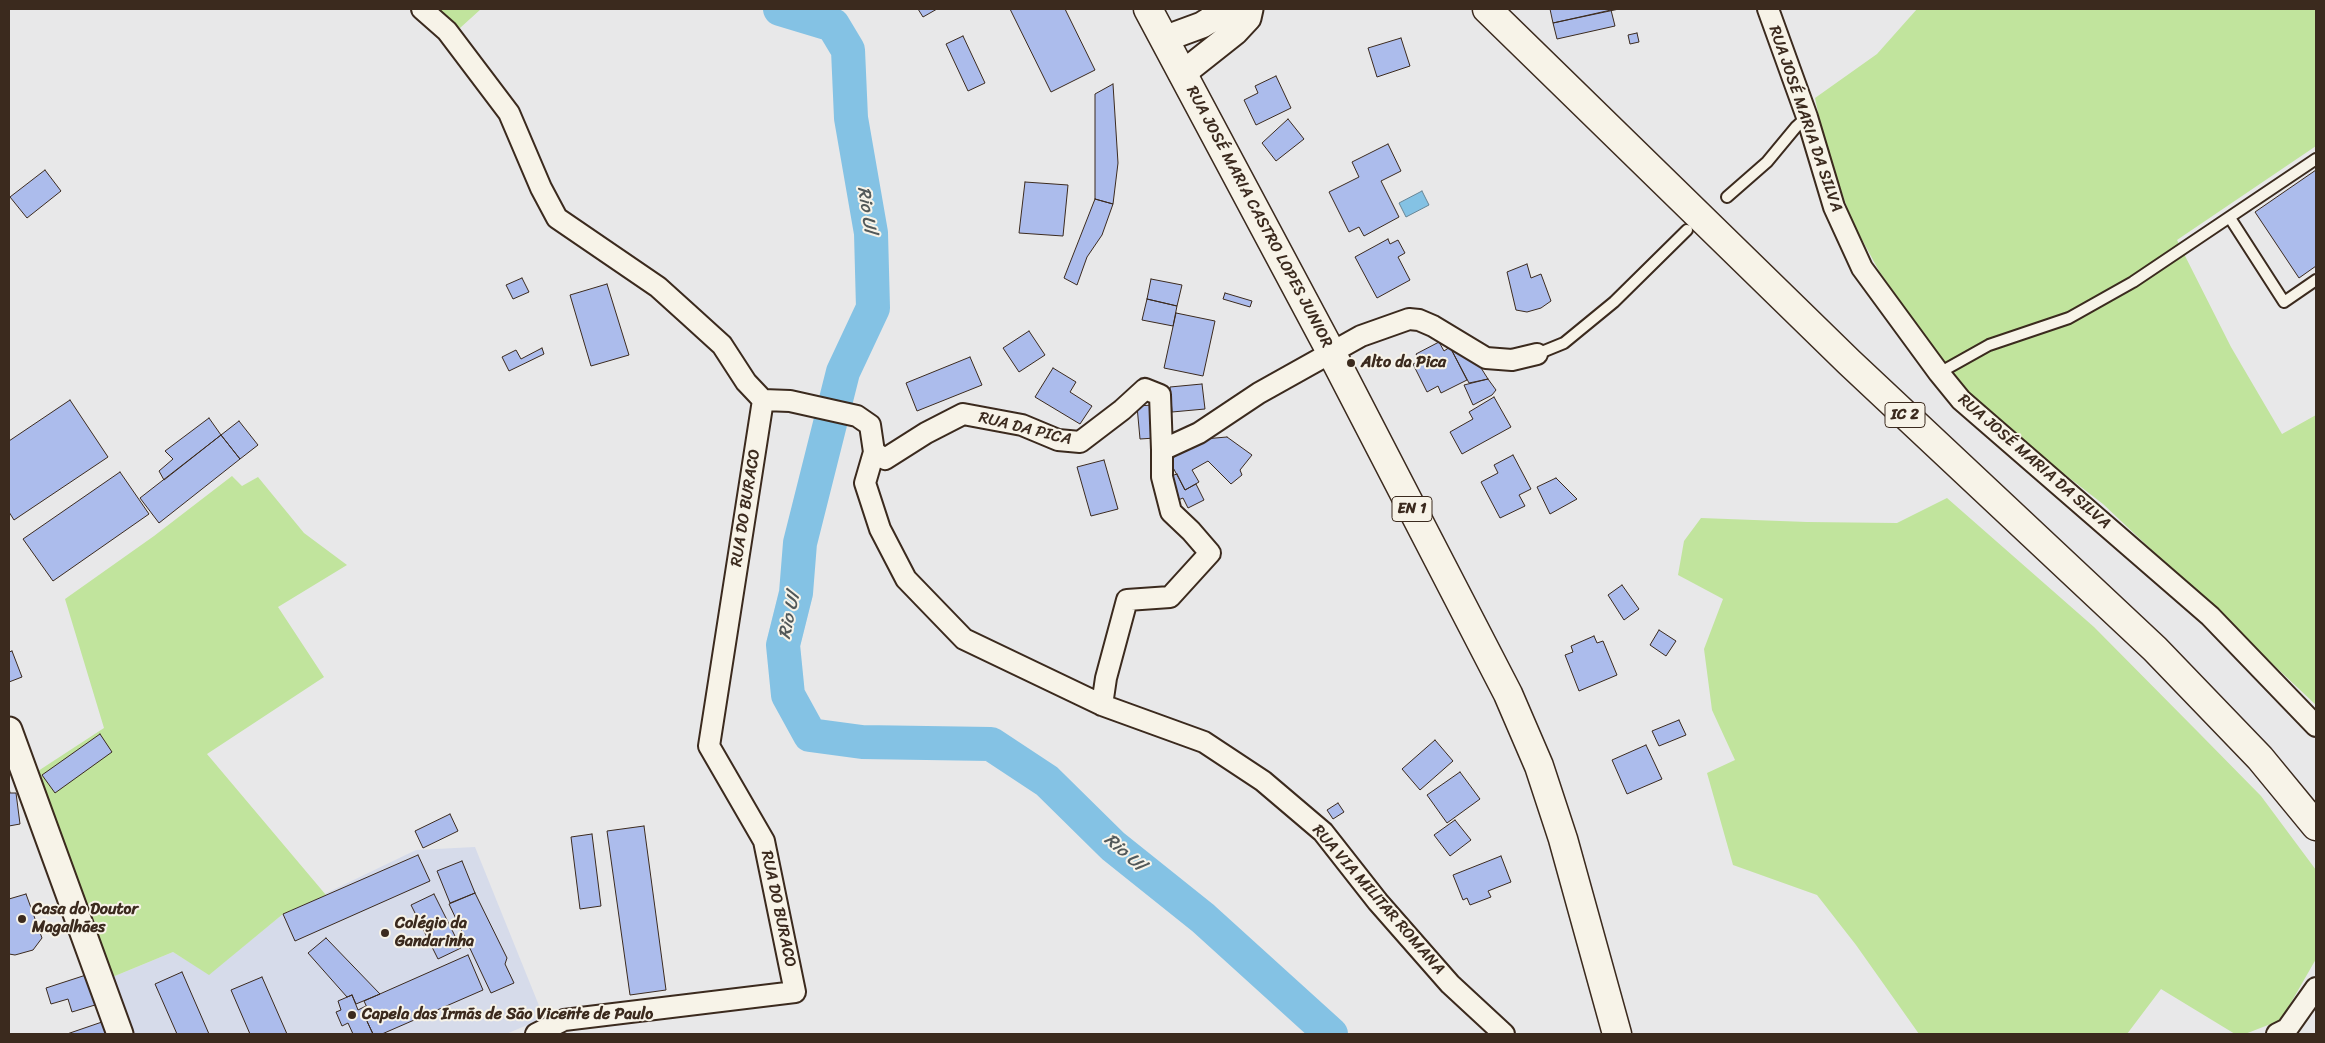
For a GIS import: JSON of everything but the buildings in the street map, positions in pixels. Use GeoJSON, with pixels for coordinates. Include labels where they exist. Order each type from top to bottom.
{"type":"FeatureCollection","features":[{"type":"Feature","properties":{"kind":"main road","name":"RUA JOSÉ MARIA CASTRO LOPES JUNIOR"},"geometry":{"type":"LineString","coordinates":[[1148,9],[1331,352],[1508,694],[1535,757],[1563,839],[1617,1034]]}},
{"type":"Feature","properties":{"kind":"main road","name":"IC 2"},"geometry":{"type":"LineString","coordinates":[[1487,9],[1849,362],[2155,649],[2260,758],[2316,826]]}},
{"type":"Feature","properties":{"kind":"main road","name":"IC 2"},"geometry":{"type":"LineString","coordinates":[[1508,9],[1886,376],[2189,662],[2272,746],[2316,801]]}},
{"type":"Feature","properties":{"kind":"street"},"geometry":{"type":"LineString","coordinates":[[422,9],[447,31],[509,113],[541,188],[557,218],[658,287],[722,345],[746,382],[763,400]]}},
{"type":"Feature","properties":{"kind":"street"},"geometry":{"type":"LineString","coordinates":[[1164,39],[1202,25],[1225,9]]}},
{"type":"Feature","properties":{"kind":"street"},"geometry":{"type":"LineString","coordinates":[[1182,74],[1235,32],[1248,18],[1250,9]]}},
{"type":"Feature","properties":{"kind":"street","name":"RUA JOSÉ MARIA DA SILVA"},"geometry":{"type":"LineString","coordinates":[[1768,9],[1807,117],[1834,207],[1862,268],[1939,373],[1960,400],[2210,616],[2316,726]]}},
{"type":"Feature","properties":{"kind":"street"},"geometry":{"type":"LineString","coordinates":[[1102,705],[1106,678],[1127,600],[1170,597],[1210,553],[1171,512],[1162,477],[1162,450],[1200,433],[1259,393],[1361,336],[1410,319],[1419,320],[1433,326],[1486,358],[1512,360],[1537,354]]}},
{"type":"Feature","properties":{"kind":"street","name":"RUA DA PICA"},"geometry":{"type":"LineString","coordinates":[[874,452],[884,459],[926,433],[963,414],[1022,425],[1058,440],[1080,442],[1146,389],[1160,395],[1162,450]]}},
{"type":"Feature","properties":{"kind":"street","name":"RUA VIA MILITAR ROMANA"},"geometry":{"type":"LineString","coordinates":[[763,400],[790,400],[857,416],[870,425],[874,452],[866,483],[880,529],[906,580],[964,639],[1102,705],[1204,742],[1263,781],[1323,832],[1378,902],[1444,976],[1504,1034]]}},
{"type":"Feature","properties":{"kind":"street","name":"RUA DO BURACO"},"geometry":{"type":"LineString","coordinates":[[536,1034],[564,1020],[795,992],[764,841],[709,746],[763,400]]}},
{"type":"Feature","properties":{"kind":"street"},"geometry":{"type":"LineString","coordinates":[[9,730],[120,1034]]}},
{"type":"Feature","properties":{"kind":"street"},"geometry":{"type":"LineString","coordinates":[[2277,1034],[2287,1028],[2316,988]]}},
{"type":"Feature","properties":{"kind":"lane"},"geometry":{"type":"LineString","coordinates":[[1727,197],[1767,162],[1796,127],[1807,117]]}},
{"type":"Feature","properties":{"kind":"lane"},"geometry":{"type":"LineString","coordinates":[[1939,373],[1989,345],[2069,318],[2133,282],[2316,159]]}},
{"type":"Feature","properties":{"kind":"lane"},"geometry":{"type":"LineString","coordinates":[[2230,218],[2284,302],[2316,280]]}},
{"type":"Feature","properties":{"kind":"lane"},"geometry":{"type":"LineString","coordinates":[[1537,354],[1564,343],[1614,302],[1687,230]]}},
{"type":"Feature","properties":{"kind":"shaded area","name":"Colégio da Gandarinha"},"geometry":{"type":"Polygon","coordinates":[[[475,847],[544,1018],[506,1034],[130,1034],[110,978],[173,952],[209,974],[283,914],[416,850],[475,847]]]}},
{"type":"Feature","properties":{"kind":"green space"},"geometry":{"type":"Polygon","coordinates":[[[434,9],[481,9],[460,28],[434,9]]]}},
{"type":"Feature","properties":{"kind":"green space"},"geometry":{"type":"Polygon","coordinates":[[[1917,9],[2316,9],[2316,146],[2177,240],[2231,347],[2282,434],[2316,415],[2316,705],[2103,504],[2002,426],[1955,379],[1879,271],[1852,221],[1825,146],[1815,98],[1877,54],[1917,9]]]}},
{"type":"Feature","properties":{"kind":"green space"},"geometry":{"type":"Polygon","coordinates":[[[232,476],[242,486],[258,477],[304,533],[347,565],[278,607],[324,677],[207,754],[326,895],[283,914],[209,975],[173,952],[110,978],[35,773],[104,728],[65,599],[154,536],[232,476]]]}},
{"type":"Feature","properties":{"kind":"green space"},"geometry":{"type":"Polygon","coordinates":[[[1947,498],[2094,627],[2261,796],[2316,870],[2316,959],[2281,1020],[2245,1034],[2235,1034],[2161,989],[2127,1034],[1919,1034],[1856,945],[1817,895],[1733,865],[1707,773],[1735,760],[1712,710],[1704,649],[1723,599],[1678,575],[1684,541],[1701,518],[1897,523],[1947,498]]]}},
{"type":"Feature","properties":{"kind":"water"},"geometry":{"type":"Polygon","coordinates":[[[1422,191],[1429,205],[1406,217],[1399,203],[1422,191]]]}},
{"type":"Feature","properties":{"kind":"waterway","name":"Rio Ul"},"geometry":{"type":"LineString","coordinates":[[780,9],[833,25],[848,50],[851,118],[871,233],[873,308],[843,372],[800,543],[796,593],[783,645],[788,695],[810,735],[862,742],[991,744],[1047,781],[1113,846],[1203,918],[1331,1034]]}},
{"type":"Feature","properties":{"kind":"place","name":"Alto da Pica"},"geometry":{"type":"Point","coordinates":[1351,363]}},
{"type":"Feature","properties":{"kind":"place","name":"Casa do Doutor Magalhães"},"geometry":{"type":"Point","coordinates":[22,919]}},
{"type":"Feature","properties":{"kind":"place","name":"Colégio da Gandarinha"},"geometry":{"type":"Point","coordinates":[385,933]}},
{"type":"Feature","properties":{"kind":"place","name":"Capela das Irmãs de São Vicente de Paulo"},"geometry":{"type":"Point","coordinates":[352,1015]}}]}
